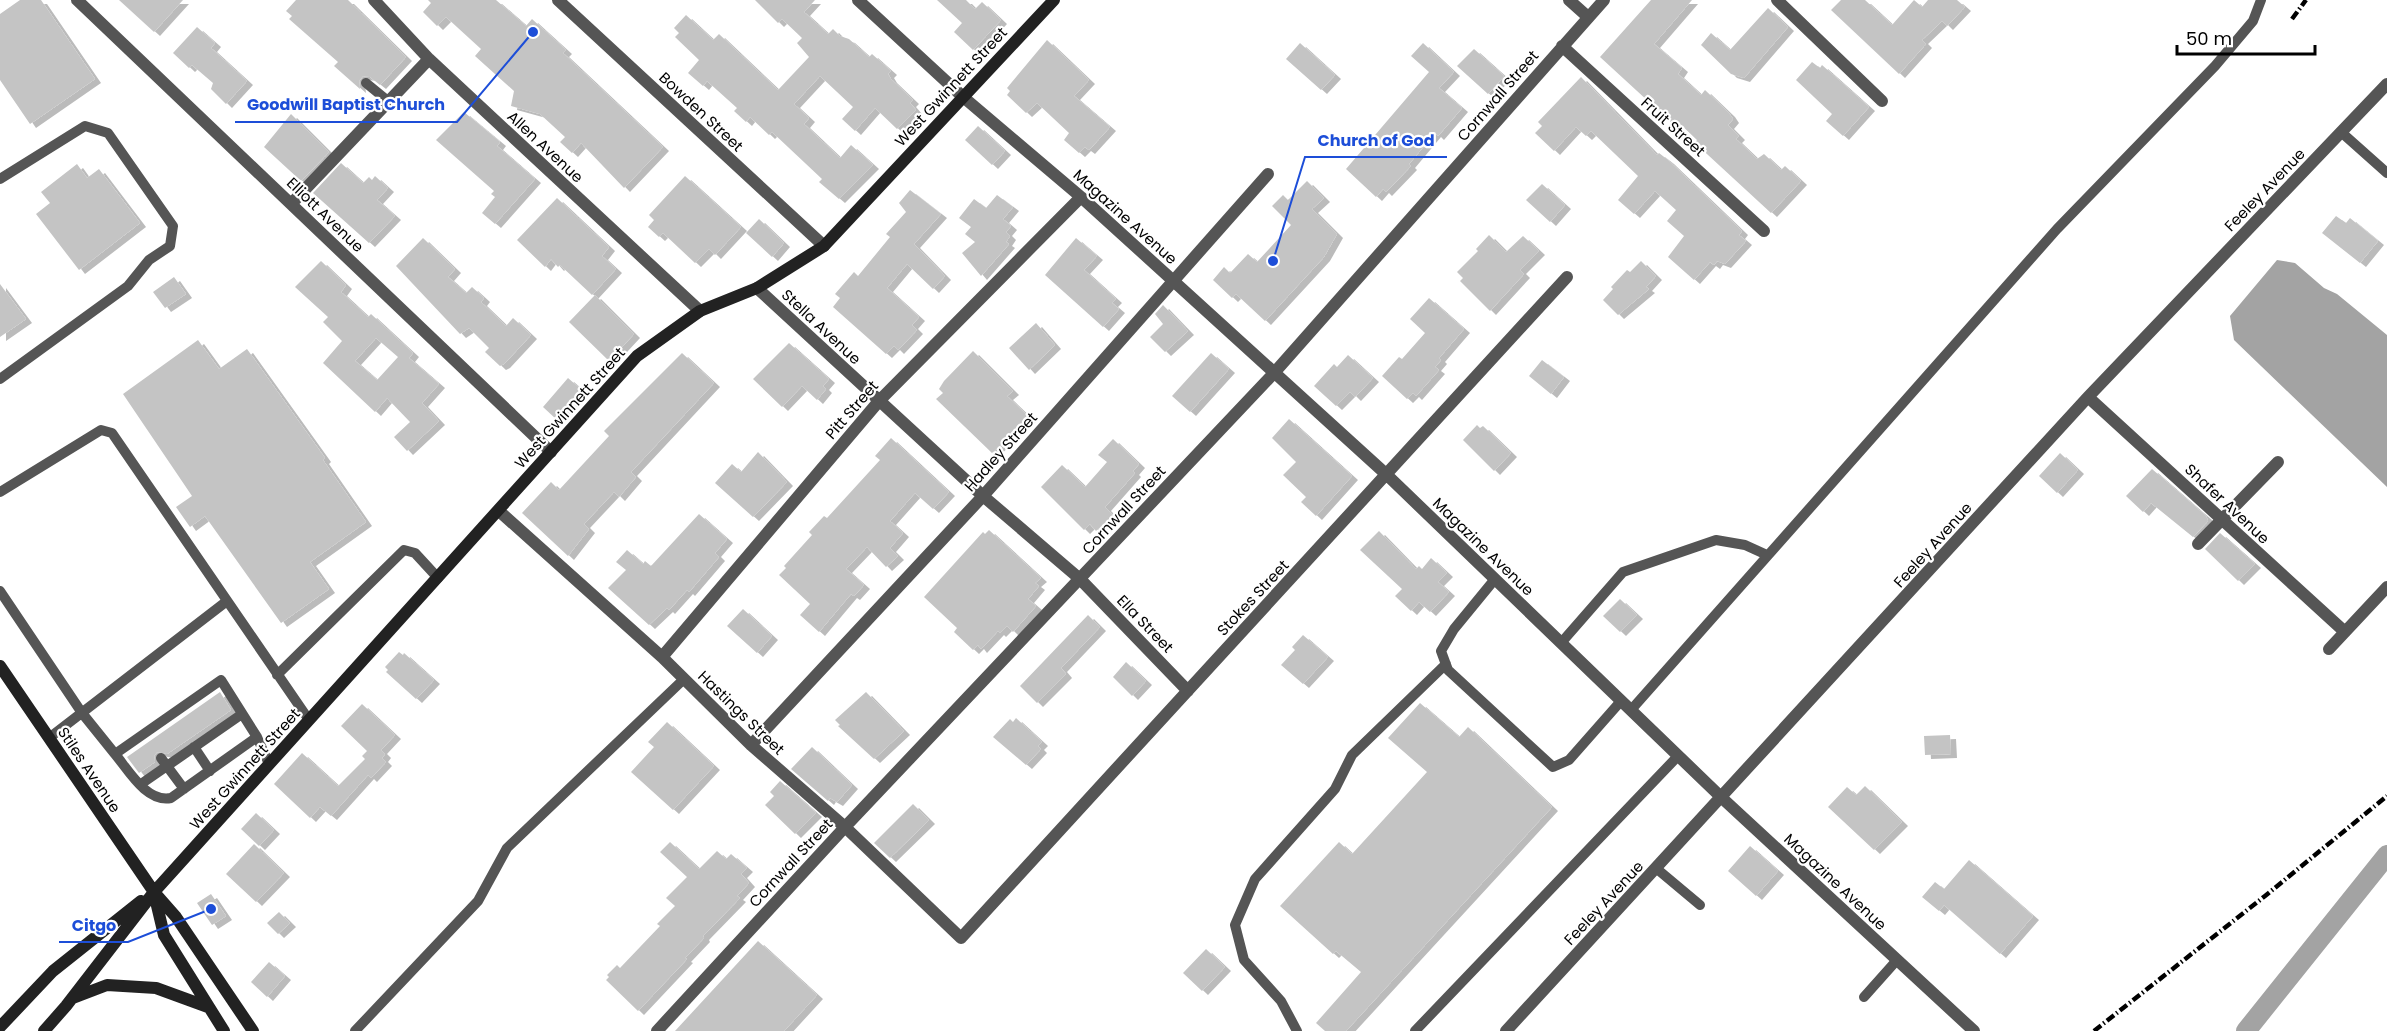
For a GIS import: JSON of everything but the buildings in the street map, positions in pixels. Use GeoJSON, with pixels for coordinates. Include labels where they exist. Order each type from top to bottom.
{"type":"FeatureCollection","features":[{"type":"Feature","properties":{"kind":"main road","name":"West Gwinnett Street"},"geometry":{"type":"LineString","coordinates":[[44,1031],[154,892],[637,356],[700,311],[756,288],[824,246],[1054,0]]}},
{"type":"Feature","properties":{"kind":"main road","name":"Stiles Avenue"},"geometry":{"type":"LineString","coordinates":[[0,666],[154,892],[176,916],[253,1031]]}},
{"type":"Feature","properties":{"kind":"main road","name":"West Gwinnett Street"},"geometry":{"type":"LineString","coordinates":[[0,1027],[53,971],[154,892]]}},
{"type":"Feature","properties":{"kind":"main road","name":"Stiles Avenue"},"geometry":{"type":"LineString","coordinates":[[154,892],[164,935],[224,1031]]}},
{"type":"Feature","properties":{"kind":"main road"},"geometry":{"type":"LineString","coordinates":[[72,998],[107,985],[156,988],[208,1006]]}},
{"type":"Feature","properties":{"kind":"street","name":"Elliott Avenue"},"geometry":{"type":"LineString","coordinates":[[77,0],[551,452]]}},
{"type":"Feature","properties":{"kind":"street","name":"Allen Avenue"},"geometry":{"type":"LineString","coordinates":[[374,0],[429,59],[700,311]]}},
{"type":"Feature","properties":{"kind":"street","name":"Bowden Street"},"geometry":{"type":"LineString","coordinates":[[558,0],[824,246]]}},
{"type":"Feature","properties":{"kind":"street","name":"Magazine Avenue"},"geometry":{"type":"LineString","coordinates":[[858,0],[962,96],[1081,197],[1387,475],[1722,798],[1974,1031]]}},
{"type":"Feature","properties":{"kind":"street"},"geometry":{"type":"LineString","coordinates":[[1569,0],[1588,17]]}},
{"type":"Feature","properties":{"kind":"street","name":"Cornwall Street"},"geometry":{"type":"LineString","coordinates":[[657,1031],[845,827],[1274,373],[1604,0]]}},
{"type":"Feature","properties":{"kind":"street"},"geometry":{"type":"LineString","coordinates":[[1777,0],[1882,101]]}},
{"type":"Feature","properties":{"kind":"street","name":"Fruit Street"},"geometry":{"type":"LineString","coordinates":[[1562,46],[1764,231]]}},
{"type":"Feature","properties":{"kind":"street"},"geometry":{"type":"LineString","coordinates":[[291,203],[429,59]]}},
{"type":"Feature","properties":{"kind":"street","name":"Feeley Avenue"},"geometry":{"type":"LineString","coordinates":[[1506,1031],[2088,397],[2387,84]]}},
{"type":"Feature","properties":{"kind":"street","name":"Hadley Street"},"geometry":{"type":"LineString","coordinates":[[751,745],[983,496],[1268,174]]}},
{"type":"Feature","properties":{"kind":"street","name":"Pitt Street"},"geometry":{"type":"LineString","coordinates":[[662,657],[879,401],[1081,197]]}},
{"type":"Feature","properties":{"kind":"street","name":"Stokes Street"},"geometry":{"type":"LineString","coordinates":[[961,938],[1567,277]]}},
{"type":"Feature","properties":{"kind":"street","name":"Stella Avenue"},"geometry":{"type":"LineString","coordinates":[[756,288],[983,496],[1080,579]]}},
{"type":"Feature","properties":{"kind":"street","name":"Shafer Avenue"},"geometry":{"type":"LineString","coordinates":[[2088,397],[2345,632]]}},
{"type":"Feature","properties":{"kind":"street"},"geometry":{"type":"LineString","coordinates":[[2198,544],[2278,462]]}},
{"type":"Feature","properties":{"kind":"street","name":"Hastings Street"},"geometry":{"type":"LineString","coordinates":[[499,511],[662,657],[751,745],[845,827],[961,938]]}},
{"type":"Feature","properties":{"kind":"street","name":"Ella Street"},"geometry":{"type":"LineString","coordinates":[[1080,579],[1188,691]]}},
{"type":"Feature","properties":{"kind":"street"},"geometry":{"type":"LineString","coordinates":[[2329,649],[2387,587]]}},
{"type":"Feature","properties":{"kind":"lane"},"geometry":{"type":"LineString","coordinates":[[1495,579],[1454,629],[1441,651],[1448,670],[1553,767],[1569,760],[1626,706],[1767,555],[2057,229],[2215,66],[2253,21],[2261,0]]}},
{"type":"Feature","properties":{"kind":"lane"},"geometry":{"type":"LineString","coordinates":[[366,83],[388,101]]}},
{"type":"Feature","properties":{"kind":"lane"},"geometry":{"type":"LineString","coordinates":[[0,179],[85,126],[108,133],[173,226],[170,246],[149,260],[128,285],[0,379]]}},
{"type":"Feature","properties":{"kind":"lane"},"geometry":{"type":"LineString","coordinates":[[2341,132],[2387,173]]}},
{"type":"Feature","properties":{"kind":"lane"},"geometry":{"type":"LineString","coordinates":[[0,492],[101,430],[112,433],[309,720]]}},
{"type":"Feature","properties":{"kind":"lane"},"geometry":{"type":"LineString","coordinates":[[1561,642],[1623,572],[1716,540],[1745,545],[1767,555]]}},
{"type":"Feature","properties":{"kind":"lane"},"geometry":{"type":"LineString","coordinates":[[278,675],[404,550],[415,553],[438,578]]}},
{"type":"Feature","properties":{"kind":"lane"},"geometry":{"type":"LineString","coordinates":[[0,591],[82,713],[149,794],[161,800],[171,798],[256,737]]}},
{"type":"Feature","properties":{"kind":"lane"},"geometry":{"type":"LineString","coordinates":[[49,738],[227,601]]}},
{"type":"Feature","properties":{"kind":"lane"},"geometry":{"type":"LineString","coordinates":[[1297,1031],[1281,1001],[1244,960],[1235,925],[1256,879],[1335,789],[1352,755],[1446,664]]}},
{"type":"Feature","properties":{"kind":"lane"},"geometry":{"type":"LineString","coordinates":[[355,1031],[478,901],[507,848],[684,679]]}},
{"type":"Feature","properties":{"kind":"lane"},"geometry":{"type":"LineString","coordinates":[[115,754],[147,737],[201,699],[220,680],[256,737],[269,764]]}},
{"type":"Feature","properties":{"kind":"lane"},"geometry":{"type":"LineString","coordinates":[[141,784],[164,762],[194,747],[218,724],[242,714]]}},
{"type":"Feature","properties":{"kind":"lane"},"geometry":{"type":"LineString","coordinates":[[194,747],[210,771]]}},
{"type":"Feature","properties":{"kind":"lane"},"geometry":{"type":"LineString","coordinates":[[1415,1031],[1678,756]]}},
{"type":"Feature","properties":{"kind":"lane"},"geometry":{"type":"LineString","coordinates":[[164,762],[184,789]]}},
{"type":"Feature","properties":{"kind":"lane"},"geometry":{"type":"LineString","coordinates":[[1657,868],[1700,905]]}},
{"type":"Feature","properties":{"kind":"lane"},"geometry":{"type":"LineString","coordinates":[[1864,997],[1897,960]]}},
{"type":"Feature","properties":{"kind":"shaded area"},"geometry":{"type":"Polygon","coordinates":[[[2277,260],[2295,263],[2324,288],[2337,294],[2387,335],[2387,487],[2234,340],[2230,316],[2277,260]]]}},
{"type":"Feature","properties":{"kind":"waterway"},"geometry":{"type":"LineString","coordinates":[[2246,1031],[2387,855]]}},
{"type":"Feature","properties":{"kind":"railway"},"geometry":{"type":"LineString","coordinates":[[2292,19],[2306,0]]}},
{"type":"Feature","properties":{"kind":"railway"},"geometry":{"type":"LineString","coordinates":[[2094,1031],[2387,796]]}},
{"type":"Feature","properties":{"kind":"place","name":"Goodwill Baptist Church"},"geometry":{"type":"Point","coordinates":[533,32]}},
{"type":"Feature","properties":{"kind":"place","name":"Church of God"},"geometry":{"type":"Point","coordinates":[1273,261]}},
{"type":"Feature","properties":{"kind":"place","name":"Citgo"},"geometry":{"type":"Point","coordinates":[211,909]}}]}
